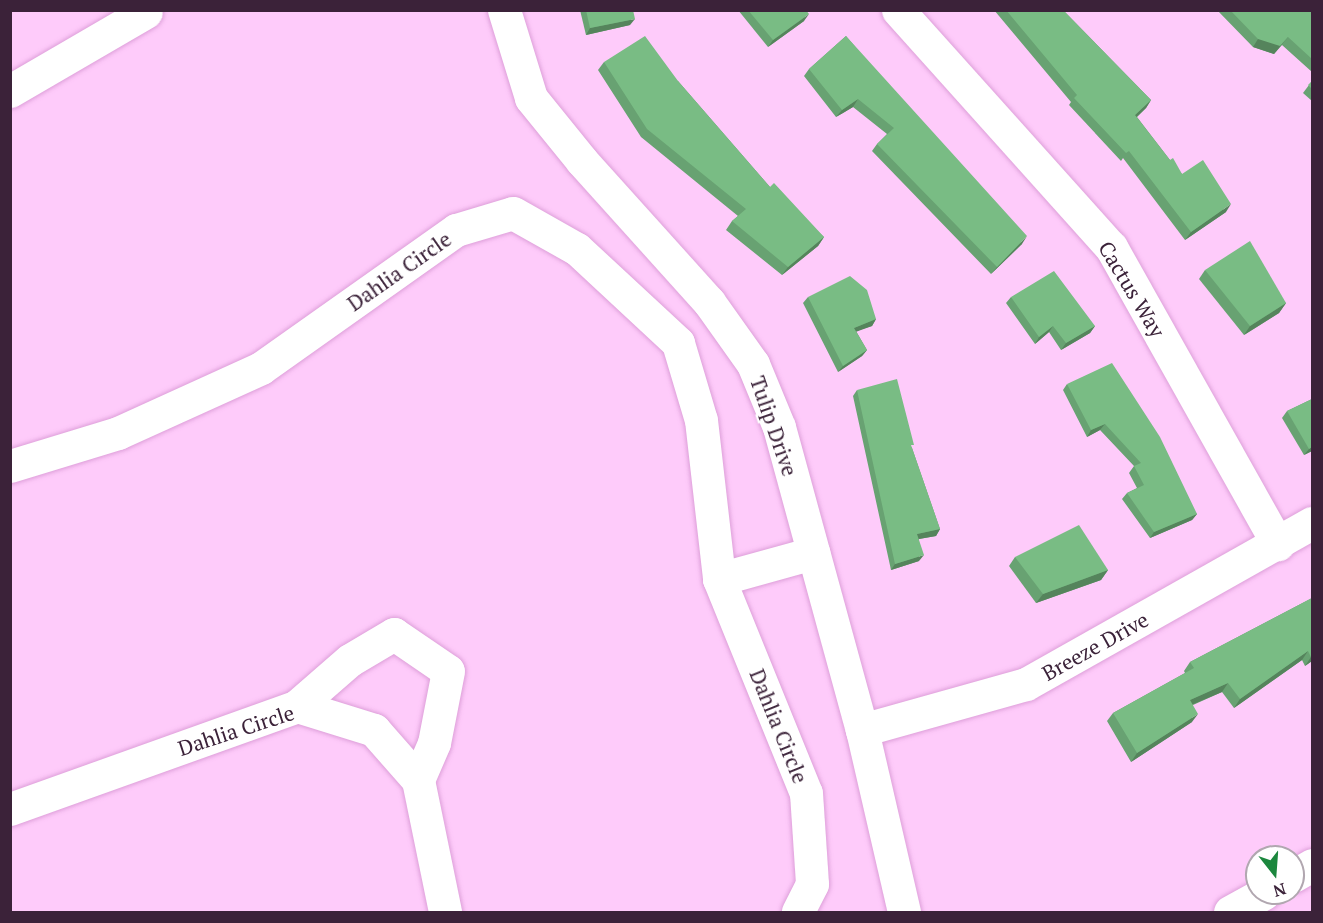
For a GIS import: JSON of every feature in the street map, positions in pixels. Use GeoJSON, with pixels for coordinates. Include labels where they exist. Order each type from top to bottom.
{"type":"FeatureCollection","features":[{"type":"Feature","properties":{"kind":"street","name":"Tulip Drive"},"geometry":{"type":"LineString","coordinates":[[504,10],[531,98],[582,161],[709,302],[753,364],[779,427],[862,730],[904,912]]}},
{"type":"Feature","properties":{"kind":"street","name":"Cactus Way"},"geometry":{"type":"LineString","coordinates":[[898,10],[1111,247],[1278,543]]}},
{"type":"Feature","properties":{"kind":"street"},"geometry":{"type":"LineString","coordinates":[[10,91],[146,12]]}},
{"type":"Feature","properties":{"kind":"street","name":"Dahlia Circle"},"geometry":{"type":"LineString","coordinates":[[10,466],[118,433],[261,368],[456,230],[513,213],[577,249],[678,343],[701,420],[719,579],[806,793],[812,884],[798,912]]}},
{"type":"Feature","properties":{"kind":"street","name":"Breeze Drive"},"geometry":{"type":"LineString","coordinates":[[862,730],[1026,684],[1312,523]]}},
{"type":"Feature","properties":{"kind":"street"},"geometry":{"type":"LineString","coordinates":[[719,579],[813,553]]}},
{"type":"Feature","properties":{"kind":"street"},"geometry":{"type":"LineString","coordinates":[[297,706],[350,660],[394,633],[448,671],[434,744],[418,780]]}},
{"type":"Feature","properties":{"kind":"street","name":"Dahlia Circle"},"geometry":{"type":"LineString","coordinates":[[10,809],[297,706],[374,730],[418,780],[445,912]]}},
{"type":"Feature","properties":{"kind":"street"},"geometry":{"type":"LineString","coordinates":[[1230,912],[1245,904]]}},
{"type":"Feature","properties":{"kind":"building"},"geometry":{"type":"Polygon","coordinates":[[[586,10],[633,10],[635,19],[590,28],[586,10]]]}},
{"type":"Feature","properties":{"kind":"building"},"geometry":{"type":"Polygon","coordinates":[[[748,10],[806,10],[809,14],[773,40],[748,10]]]}},
{"type":"Feature","properties":{"kind":"building"},"geometry":{"type":"Polygon","coordinates":[[[1006,10],[1063,10],[1151,100],[1135,115],[1170,160],[1173,158],[1182,174],[1203,160],[1231,204],[1191,232],[1129,151],[1126,153],[1074,98],[1077,95],[1006,10]]]}},
{"type":"Feature","properties":{"kind":"building"},"geometry":{"type":"Polygon","coordinates":[[[1230,10],[1312,10],[1312,59],[1288,37],[1280,46],[1258,39],[1230,10]]]}},
{"type":"Feature","properties":{"kind":"building"},"geometry":{"type":"Polygon","coordinates":[[[645,36],[678,81],[770,187],[774,183],[824,237],[788,267],[732,221],[746,209],[647,129],[604,62],[645,36]]]}},
{"type":"Feature","properties":{"kind":"building"},"geometry":{"type":"Polygon","coordinates":[[[846,36],[1027,236],[997,267],[877,144],[894,128],[858,99],[842,110],[809,69],[846,36]]]}},
{"type":"Feature","properties":{"kind":"building"},"geometry":{"type":"Polygon","coordinates":[[[1250,241],[1286,303],[1250,326],[1205,270],[1250,241]]]}},
{"type":"Feature","properties":{"kind":"building"},"geometry":{"type":"Polygon","coordinates":[[[1054,271],[1095,326],[1066,343],[1053,326],[1039,337],[1011,297],[1054,271]]]}},
{"type":"Feature","properties":{"kind":"building"},"geometry":{"type":"Polygon","coordinates":[[[850,276],[867,290],[876,319],[854,328],[867,350],[843,366],[808,297],[850,276]]]}},
{"type":"Feature","properties":{"kind":"building"},"geometry":{"type":"Polygon","coordinates":[[[1112,363],[1160,437],[1197,514],[1154,532],[1127,493],[1144,485],[1134,466],[1141,463],[1105,424],[1091,430],[1067,384],[1112,363]]]}},
{"type":"Feature","properties":{"kind":"building"},"geometry":{"type":"Polygon","coordinates":[[[897,379],[914,445],[911,445],[940,529],[917,534],[924,555],[895,564],[857,390],[897,379]]]}},
{"type":"Feature","properties":{"kind":"building"},"geometry":{"type":"Polygon","coordinates":[[[1312,399],[1312,447],[1309,449],[1287,411],[1312,399]]]}},
{"type":"Feature","properties":{"kind":"building"},"geometry":{"type":"Polygon","coordinates":[[[1079,525],[1108,570],[1043,594],[1015,557],[1079,525]]]}},
{"type":"Feature","properties":{"kind":"building"},"geometry":{"type":"Polygon","coordinates":[[[1312,598],[1311,657],[1308,651],[1240,699],[1228,683],[1190,700],[1198,714],[1137,753],[1113,713],[1194,668],[1190,662],[1312,598]]]}}]}
